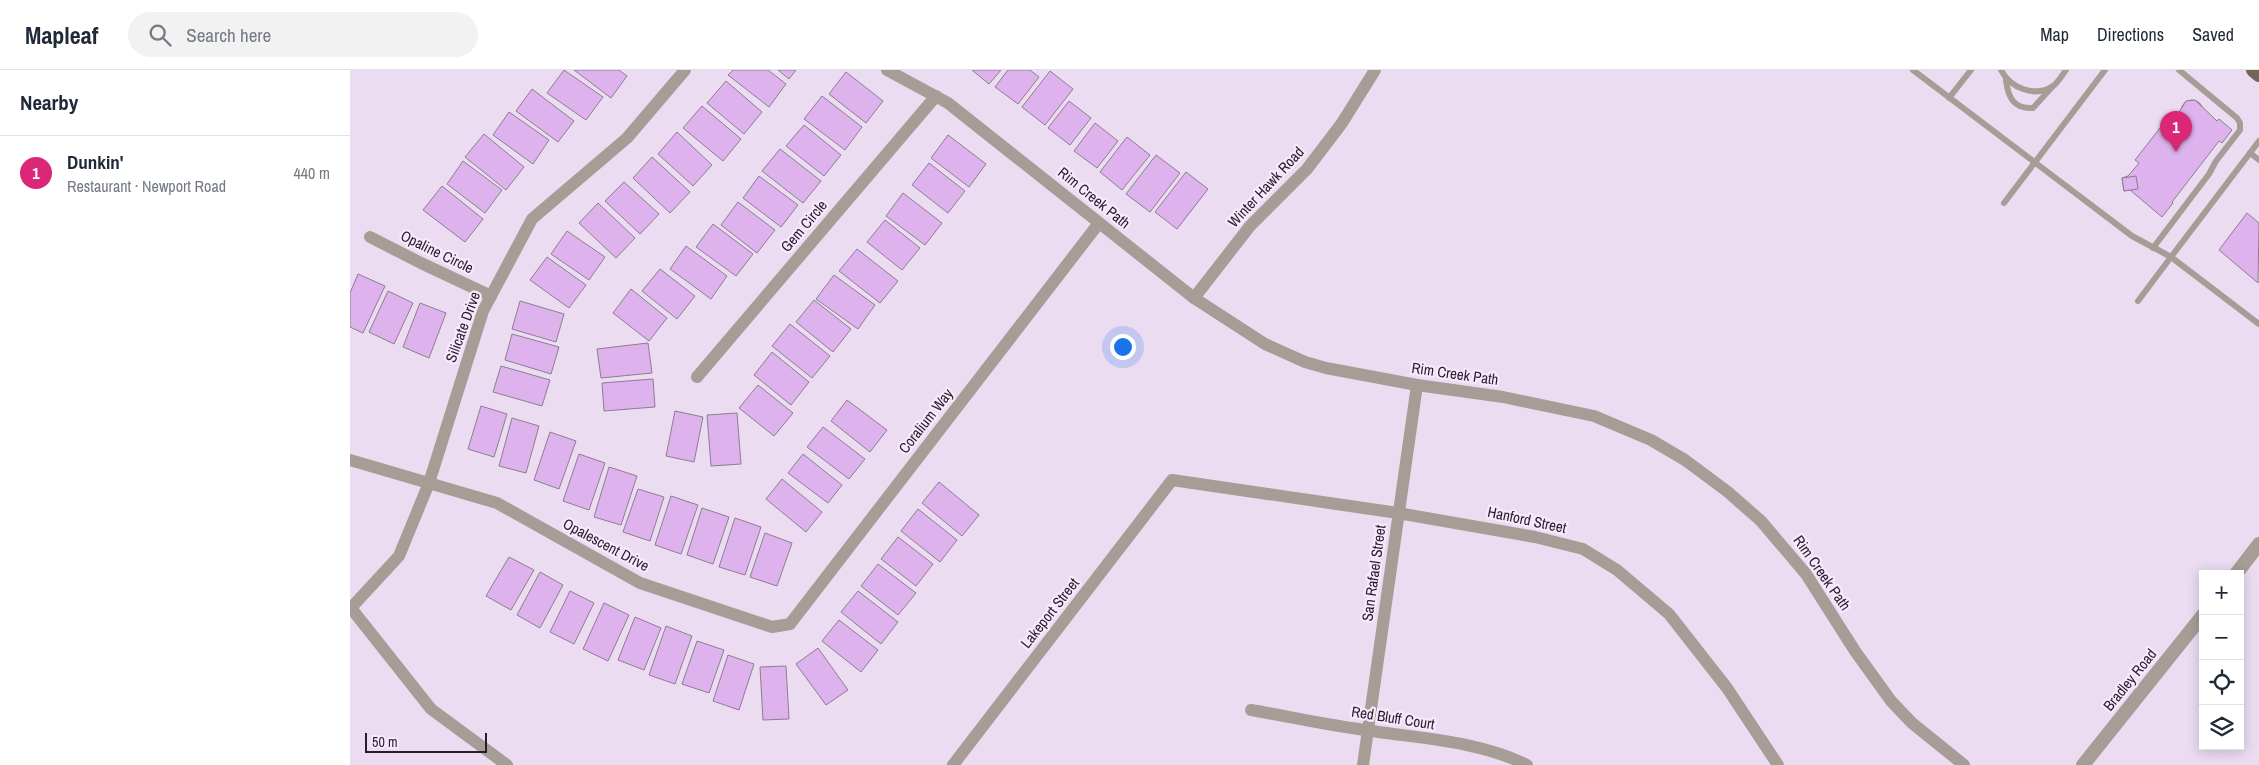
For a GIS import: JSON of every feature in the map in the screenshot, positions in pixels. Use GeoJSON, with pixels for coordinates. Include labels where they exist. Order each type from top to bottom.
{"type":"FeatureCollection","features":[{"type":"Feature","properties":{"kind":"main road"},"geometry":{"type":"LineString","coordinates":[[2252,70],[2259,75]]}},
{"type":"Feature","properties":{"kind":"street","name":"Silicate Drive"},"geometry":{"type":"LineString","coordinates":[[350,608],[399,556],[429,483],[483,311],[532,219],[627,138],[685,70]]}},
{"type":"Feature","properties":{"kind":"street","name":"Rim Creek Path"},"geometry":{"type":"LineString","coordinates":[[888,70],[948,103],[1194,298],[1246,334],[1305,362],[1326,368],[1417,385],[1503,397],[1594,416],[1652,440],[1692,465],[1761,520],[1806,574],[1863,664],[1891,701],[1912,722],[1964,765]]}},
{"type":"Feature","properties":{"kind":"street","name":"Winter Hawk Road"},"geometry":{"type":"LineString","coordinates":[[1194,298],[1250,226],[1307,169],[1342,123],[1376,70]]}},
{"type":"Feature","properties":{"kind":"street","name":"Gem Circle"},"geometry":{"type":"LineString","coordinates":[[697,377],[936,96]]}},
{"type":"Feature","properties":{"kind":"street","name":"Coralium Way"},"geometry":{"type":"LineString","coordinates":[[772,627],[790,624],[1100,223]]}},
{"type":"Feature","properties":{"kind":"street","name":"Opaline Circle"},"geometry":{"type":"LineString","coordinates":[[370,237],[491,296]]}},
{"type":"Feature","properties":{"kind":"street","name":"San Rafael Street"},"geometry":{"type":"LineString","coordinates":[[1363,765],[1417,385]]}},
{"type":"Feature","properties":{"kind":"street","name":"Opalescent Drive"},"geometry":{"type":"LineString","coordinates":[[350,460],[497,503],[640,583],[772,627]]}},
{"type":"Feature","properties":{"kind":"street","name":"Hanford Street"},"geometry":{"type":"LineString","coordinates":[[1172,480],[1398,513],[1536,537],[1583,549],[1617,570],[1669,614],[1727,688],[1778,765]]}},
{"type":"Feature","properties":{"kind":"street","name":"Lakeport Street"},"geometry":{"type":"LineString","coordinates":[[953,765],[1172,480]]}},
{"type":"Feature","properties":{"kind":"street"},"geometry":{"type":"LineString","coordinates":[[2239,570],[2259,544]]}},
{"type":"Feature","properties":{"kind":"street"},"geometry":{"type":"LineString","coordinates":[[350,608],[431,709],[507,765]]}},
{"type":"Feature","properties":{"kind":"street","name":"Bradley Road"},"geometry":{"type":"LineString","coordinates":[[2082,765],[2199,620]]}},
{"type":"Feature","properties":{"kind":"street","name":"Red Bluff Court"},"geometry":{"type":"LineString","coordinates":[[1252,710],[1368,731],[1478,747],[1509,756],[1527,765]]}},
{"type":"Feature","properties":{"kind":"lane"},"geometry":{"type":"LineString","coordinates":[[1913,70],[2132,236],[2171,257],[2259,324]]}},
{"type":"Feature","properties":{"kind":"lane"},"geometry":{"type":"LineString","coordinates":[[1949,98],[1971,70]]}},
{"type":"Feature","properties":{"kind":"lane"},"geometry":{"type":"LineString","coordinates":[[2001,70],[2006,80],[2008,95],[2014,104],[2023,108],[2033,108],[2066,70]]}},
{"type":"Feature","properties":{"kind":"lane"},"geometry":{"type":"LineString","coordinates":[[2004,203],[2105,70]]}},
{"type":"Feature","properties":{"kind":"lane"},"geometry":{"type":"LineString","coordinates":[[2153,248],[2240,130],[2240,123],[2237,118],[2179,70]]}},
{"type":"Feature","properties":{"kind":"lane"},"geometry":{"type":"LineString","coordinates":[[2006,80],[2022,89],[2039,92],[2054,86]]}},
{"type":"Feature","properties":{"kind":"lane"},"geometry":{"type":"LineString","coordinates":[[2138,301],[2259,141]]}},
{"type":"Feature","properties":{"kind":"lane"},"geometry":{"type":"LineString","coordinates":[[2250,153],[2259,160]]}},
{"type":"Feature","properties":{"kind":"building"},"geometry":{"type":"Polygon","coordinates":[[[564,70],[603,97],[586,120],[547,93],[564,70]]]}},
{"type":"Feature","properties":{"kind":"building"},"geometry":{"type":"Polygon","coordinates":[[[574,70],[619,70],[627,76],[611,98],[574,70]]]}},
{"type":"Feature","properties":{"kind":"building"},"geometry":{"type":"Polygon","coordinates":[[[733,70],[768,70],[786,84],[769,107],[728,75],[733,70]]]}},
{"type":"Feature","properties":{"kind":"building"},"geometry":{"type":"Polygon","coordinates":[[[778,70],[796,70],[789,79],[778,70]]]}},
{"type":"Feature","properties":{"kind":"building"},"geometry":{"type":"Polygon","coordinates":[[[972,70],[1001,70],[989,84],[972,70]]]}},
{"type":"Feature","properties":{"kind":"building"},"geometry":{"type":"Polygon","coordinates":[[[1008,70],[1030,70],[1039,77],[1018,104],[995,87],[1008,70]]]}},
{"type":"Feature","properties":{"kind":"building"},"geometry":{"type":"Polygon","coordinates":[[[1050,71],[1073,89],[1045,125],[1022,107],[1050,71]]]}},
{"type":"Feature","properties":{"kind":"building"},"geometry":{"type":"Polygon","coordinates":[[[846,72],[883,101],[866,123],[829,94],[846,72]]]}},
{"type":"Feature","properties":{"kind":"building"},"geometry":{"type":"Polygon","coordinates":[[[726,81],[762,112],[744,134],[707,103],[726,81]]]}},
{"type":"Feature","properties":{"kind":"building"},"geometry":{"type":"Polygon","coordinates":[[[532,89],[574,121],[558,142],[516,111],[532,89]]]}},
{"type":"Feature","properties":{"kind":"building"},"geometry":{"type":"Polygon","coordinates":[[[822,96],[862,127],[845,150],[804,119],[822,96]]]}},
{"type":"Feature","properties":{"kind":"building"},"geometry":{"type":"Polygon","coordinates":[[[2192,100],[2200,103],[2203,111],[2200,119],[2192,122],[2184,119],[2181,111],[2184,103],[2192,100]]]}},
{"type":"Feature","properties":{"kind":"building"},"geometry":{"type":"Polygon","coordinates":[[[2195,100],[2217,121],[2219,119],[2232,130],[2222,143],[2219,141],[2162,217],[2130,190],[2124,191],[2122,178],[2128,176],[2139,163],[2135,160],[2171,114],[2176,117],[2186,101],[2195,100]]]}},
{"type":"Feature","properties":{"kind":"building"},"geometry":{"type":"Polygon","coordinates":[[[1069,101],[1091,118],[1070,145],[1048,128],[1069,101]]]}},
{"type":"Feature","properties":{"kind":"building"},"geometry":{"type":"Polygon","coordinates":[[[702,106],[741,139],[723,161],[683,128],[702,106]]]}},
{"type":"Feature","properties":{"kind":"building"},"geometry":{"type":"Polygon","coordinates":[[[509,112],[549,140],[533,164],[493,135],[509,112]]]}},
{"type":"Feature","properties":{"kind":"building"},"geometry":{"type":"Polygon","coordinates":[[[1095,123],[1118,141],[1097,168],[1074,151],[1095,123]]]}},
{"type":"Feature","properties":{"kind":"building"},"geometry":{"type":"Polygon","coordinates":[[[804,125],[841,155],[824,176],[786,146],[804,125]]]}},
{"type":"Feature","properties":{"kind":"building"},"geometry":{"type":"Polygon","coordinates":[[[677,132],[712,165],[693,186],[658,154],[677,132]]]}},
{"type":"Feature","properties":{"kind":"building"},"geometry":{"type":"Polygon","coordinates":[[[484,134],[524,167],[506,190],[465,157],[484,134]]]}},
{"type":"Feature","properties":{"kind":"building"},"geometry":{"type":"Polygon","coordinates":[[[948,135],[986,164],[969,187],[931,158],[948,135]]]}},
{"type":"Feature","properties":{"kind":"building"},"geometry":{"type":"Polygon","coordinates":[[[1127,137],[1150,155],[1122,190],[1100,172],[1127,137]]]}},
{"type":"Feature","properties":{"kind":"building"},"geometry":{"type":"Polygon","coordinates":[[[780,149],[821,181],[803,203],[762,171],[780,149]]]}},
{"type":"Feature","properties":{"kind":"building"},"geometry":{"type":"Polygon","coordinates":[[[1156,155],[1180,173],[1150,212],[1126,194],[1156,155]]]}},
{"type":"Feature","properties":{"kind":"building"},"geometry":{"type":"Polygon","coordinates":[[[652,157],[690,192],[670,213],[633,178],[652,157]]]}},
{"type":"Feature","properties":{"kind":"building"},"geometry":{"type":"Polygon","coordinates":[[[463,161],[502,190],[485,213],[447,184],[463,161]]]}},
{"type":"Feature","properties":{"kind":"building"},"geometry":{"type":"Polygon","coordinates":[[[929,163],[965,191],[948,213],[912,185],[929,163]]]}},
{"type":"Feature","properties":{"kind":"building"},"geometry":{"type":"Polygon","coordinates":[[[1186,172],[1208,189],[1177,229],[1155,212],[1186,172]]]}},
{"type":"Feature","properties":{"kind":"building"},"geometry":{"type":"Polygon","coordinates":[[[759,176],[798,205],[781,227],[743,198],[759,176]]]}},
{"type":"Feature","properties":{"kind":"building"},"geometry":{"type":"Polygon","coordinates":[[[2136,176],[2138,189],[2124,191],[2122,178],[2136,176]]]}},
{"type":"Feature","properties":{"kind":"building"},"geometry":{"type":"Polygon","coordinates":[[[624,182],[659,214],[640,234],[605,201],[624,182]]]}},
{"type":"Feature","properties":{"kind":"building"},"geometry":{"type":"Polygon","coordinates":[[[442,186],[483,219],[465,242],[423,210],[442,186]]]}},
{"type":"Feature","properties":{"kind":"building"},"geometry":{"type":"Polygon","coordinates":[[[903,193],[942,223],[925,245],[886,216],[903,193]]]}},
{"type":"Feature","properties":{"kind":"building"},"geometry":{"type":"Polygon","coordinates":[[[738,202],[775,230],[757,253],[721,225],[738,202]]]}},
{"type":"Feature","properties":{"kind":"building"},"geometry":{"type":"Polygon","coordinates":[[[598,203],[635,238],[616,258],[579,223],[598,203]]]}},
{"type":"Feature","properties":{"kind":"building"},"geometry":{"type":"Polygon","coordinates":[[[2247,213],[2259,223],[2258,283],[2219,250],[2247,213]]]}},
{"type":"Feature","properties":{"kind":"building"},"geometry":{"type":"Polygon","coordinates":[[[885,220],[920,248],[902,270],[867,242],[885,220]]]}},
{"type":"Feature","properties":{"kind":"building"},"geometry":{"type":"Polygon","coordinates":[[[713,224],[753,254],[736,276],[696,247],[713,224]]]}},
{"type":"Feature","properties":{"kind":"building"},"geometry":{"type":"Polygon","coordinates":[[[567,231],[605,257],[589,280],[551,254],[567,231]]]}},
{"type":"Feature","properties":{"kind":"building"},"geometry":{"type":"Polygon","coordinates":[[[686,246],[727,276],[711,299],[670,269],[686,246]]]}},
{"type":"Feature","properties":{"kind":"building"},"geometry":{"type":"Polygon","coordinates":[[[857,249],[898,281],[880,303],[839,271],[857,249]]]}},
{"type":"Feature","properties":{"kind":"building"},"geometry":{"type":"Polygon","coordinates":[[[547,257],[586,285],[569,308],[530,280],[547,257]]]}},
{"type":"Feature","properties":{"kind":"building"},"geometry":{"type":"Polygon","coordinates":[[[660,269],[695,296],[677,319],[642,291],[660,269]]]}},
{"type":"Feature","properties":{"kind":"building"},"geometry":{"type":"Polygon","coordinates":[[[358,274],[385,286],[363,333],[350,327],[350,293],[358,274]]]}},
{"type":"Feature","properties":{"kind":"building"},"geometry":{"type":"Polygon","coordinates":[[[834,275],[875,305],[858,329],[816,299],[834,275]]]}},
{"type":"Feature","properties":{"kind":"building"},"geometry":{"type":"Polygon","coordinates":[[[631,289],[667,318],[649,341],[613,313],[631,289]]]}},
{"type":"Feature","properties":{"kind":"building"},"geometry":{"type":"Polygon","coordinates":[[[388,291],[413,303],[394,344],[369,332],[388,291]]]}},
{"type":"Feature","properties":{"kind":"building"},"geometry":{"type":"Polygon","coordinates":[[[814,300],[851,329],[833,352],[796,322],[814,300]]]}},
{"type":"Feature","properties":{"kind":"building"},"geometry":{"type":"Polygon","coordinates":[[[520,301],[564,314],[556,342],[512,329],[520,301]]]}},
{"type":"Feature","properties":{"kind":"building"},"geometry":{"type":"Polygon","coordinates":[[[420,303],[446,313],[429,358],[403,347],[420,303]]]}},
{"type":"Feature","properties":{"kind":"building"},"geometry":{"type":"Polygon","coordinates":[[[790,324],[830,356],[812,378],[772,346],[790,324]]]}},
{"type":"Feature","properties":{"kind":"building"},"geometry":{"type":"Polygon","coordinates":[[[512,334],[559,347],[551,374],[505,360],[512,334]]]}},
{"type":"Feature","properties":{"kind":"building"},"geometry":{"type":"Polygon","coordinates":[[[648,343],[652,373],[601,378],[597,349],[648,343]]]}},
{"type":"Feature","properties":{"kind":"building"},"geometry":{"type":"Polygon","coordinates":[[[772,352],[809,382],[791,405],[754,375],[772,352]]]}},
{"type":"Feature","properties":{"kind":"building"},"geometry":{"type":"Polygon","coordinates":[[[501,366],[550,380],[542,406],[493,392],[501,366]]]}},
{"type":"Feature","properties":{"kind":"building"},"geometry":{"type":"Polygon","coordinates":[[[653,379],[655,407],[604,411],[602,383],[653,379]]]}},
{"type":"Feature","properties":{"kind":"building"},"geometry":{"type":"Polygon","coordinates":[[[758,385],[793,413],[774,436],[739,408],[758,385]]]}},
{"type":"Feature","properties":{"kind":"building"},"geometry":{"type":"Polygon","coordinates":[[[847,400],[887,430],[870,452],[831,421],[847,400]]]}},
{"type":"Feature","properties":{"kind":"building"},"geometry":{"type":"Polygon","coordinates":[[[481,406],[507,414],[494,457],[468,449],[481,406]]]}},
{"type":"Feature","properties":{"kind":"building"},"geometry":{"type":"Polygon","coordinates":[[[675,411],[703,417],[694,462],[666,456],[675,411]]]}},
{"type":"Feature","properties":{"kind":"building"},"geometry":{"type":"Polygon","coordinates":[[[737,413],[741,464],[711,466],[707,415],[737,413]]]}},
{"type":"Feature","properties":{"kind":"building"},"geometry":{"type":"Polygon","coordinates":[[[512,418],[539,426],[526,473],[499,466],[512,418]]]}},
{"type":"Feature","properties":{"kind":"building"},"geometry":{"type":"Polygon","coordinates":[[[823,427],[865,459],[849,479],[807,447],[823,427]]]}},
{"type":"Feature","properties":{"kind":"building"},"geometry":{"type":"Polygon","coordinates":[[[550,432],[576,441],[559,489],[534,480],[550,432]]]}},
{"type":"Feature","properties":{"kind":"building"},"geometry":{"type":"Polygon","coordinates":[[[579,454],[605,463],[589,510],[563,501],[579,454]]]}},
{"type":"Feature","properties":{"kind":"building"},"geometry":{"type":"Polygon","coordinates":[[[803,454],[842,485],[828,503],[788,473],[803,454]]]}},
{"type":"Feature","properties":{"kind":"building"},"geometry":{"type":"Polygon","coordinates":[[[609,467],[637,476],[621,525],[594,517],[609,467]]]}},
{"type":"Feature","properties":{"kind":"building"},"geometry":{"type":"Polygon","coordinates":[[[782,479],[822,512],[806,532],[766,499],[782,479]]]}},
{"type":"Feature","properties":{"kind":"building"},"geometry":{"type":"Polygon","coordinates":[[[939,482],[979,515],[962,536],[922,503],[939,482]]]}},
{"type":"Feature","properties":{"kind":"building"},"geometry":{"type":"Polygon","coordinates":[[[638,489],[664,497],[650,541],[623,532],[638,489]]]}},
{"type":"Feature","properties":{"kind":"building"},"geometry":{"type":"Polygon","coordinates":[[[671,496],[698,505],[681,554],[655,545],[671,496]]]}},
{"type":"Feature","properties":{"kind":"building"},"geometry":{"type":"Polygon","coordinates":[[[702,508],[729,517],[713,564],[687,555],[702,508]]]}},
{"type":"Feature","properties":{"kind":"building"},"geometry":{"type":"Polygon","coordinates":[[[918,509],[957,540],[940,562],[901,531],[918,509]]]}},
{"type":"Feature","properties":{"kind":"building"},"geometry":{"type":"Polygon","coordinates":[[[735,518],[761,527],[745,575],[719,567],[735,518]]]}},
{"type":"Feature","properties":{"kind":"building"},"geometry":{"type":"Polygon","coordinates":[[[765,533],[792,543],[777,586],[750,577],[765,533]]]}},
{"type":"Feature","properties":{"kind":"building"},"geometry":{"type":"Polygon","coordinates":[[[898,537],[933,564],[916,586],[881,559],[898,537]]]}},
{"type":"Feature","properties":{"kind":"building"},"geometry":{"type":"Polygon","coordinates":[[[509,557],[534,570],[511,610],[486,596],[509,557]]]}},
{"type":"Feature","properties":{"kind":"building"},"geometry":{"type":"Polygon","coordinates":[[[878,564],[916,593],[898,615],[861,586],[878,564]]]}},
{"type":"Feature","properties":{"kind":"building"},"geometry":{"type":"Polygon","coordinates":[[[540,572],[563,585],[540,628],[517,615],[540,572]]]}},
{"type":"Feature","properties":{"kind":"building"},"geometry":{"type":"Polygon","coordinates":[[[570,591],[594,603],[574,644],[550,632],[570,591]]]}},
{"type":"Feature","properties":{"kind":"building"},"geometry":{"type":"Polygon","coordinates":[[[858,591],[898,622],[881,644],[841,612],[858,591]]]}},
{"type":"Feature","properties":{"kind":"building"},"geometry":{"type":"Polygon","coordinates":[[[604,603],[629,615],[608,661],[583,649],[604,603]]]}},
{"type":"Feature","properties":{"kind":"building"},"geometry":{"type":"Polygon","coordinates":[[[635,617],[661,628],[644,670],[618,660],[635,617]]]}},
{"type":"Feature","properties":{"kind":"building"},"geometry":{"type":"Polygon","coordinates":[[[839,620],[878,650],[861,672],[822,641],[839,620]]]}},
{"type":"Feature","properties":{"kind":"building"},"geometry":{"type":"Polygon","coordinates":[[[666,626],[692,636],[675,684],[649,675],[666,626]]]}},
{"type":"Feature","properties":{"kind":"building"},"geometry":{"type":"Polygon","coordinates":[[[697,641],[724,650],[709,693],[682,684],[697,641]]]}},
{"type":"Feature","properties":{"kind":"building"},"geometry":{"type":"Polygon","coordinates":[[[818,648],[848,690],[826,705],[796,664],[818,648]]]}},
{"type":"Feature","properties":{"kind":"building"},"geometry":{"type":"Polygon","coordinates":[[[728,655],[754,664],[739,710],[713,701],[728,655]]]}},
{"type":"Feature","properties":{"kind":"building"},"geometry":{"type":"Polygon","coordinates":[[[786,666],[789,719],[763,720],[760,667],[786,666]]]}},
{"type":"Feature","properties":{"kind":"place","name":"Dunkin'"},"geometry":{"type":"Point","coordinates":[2176,152]}}]}
